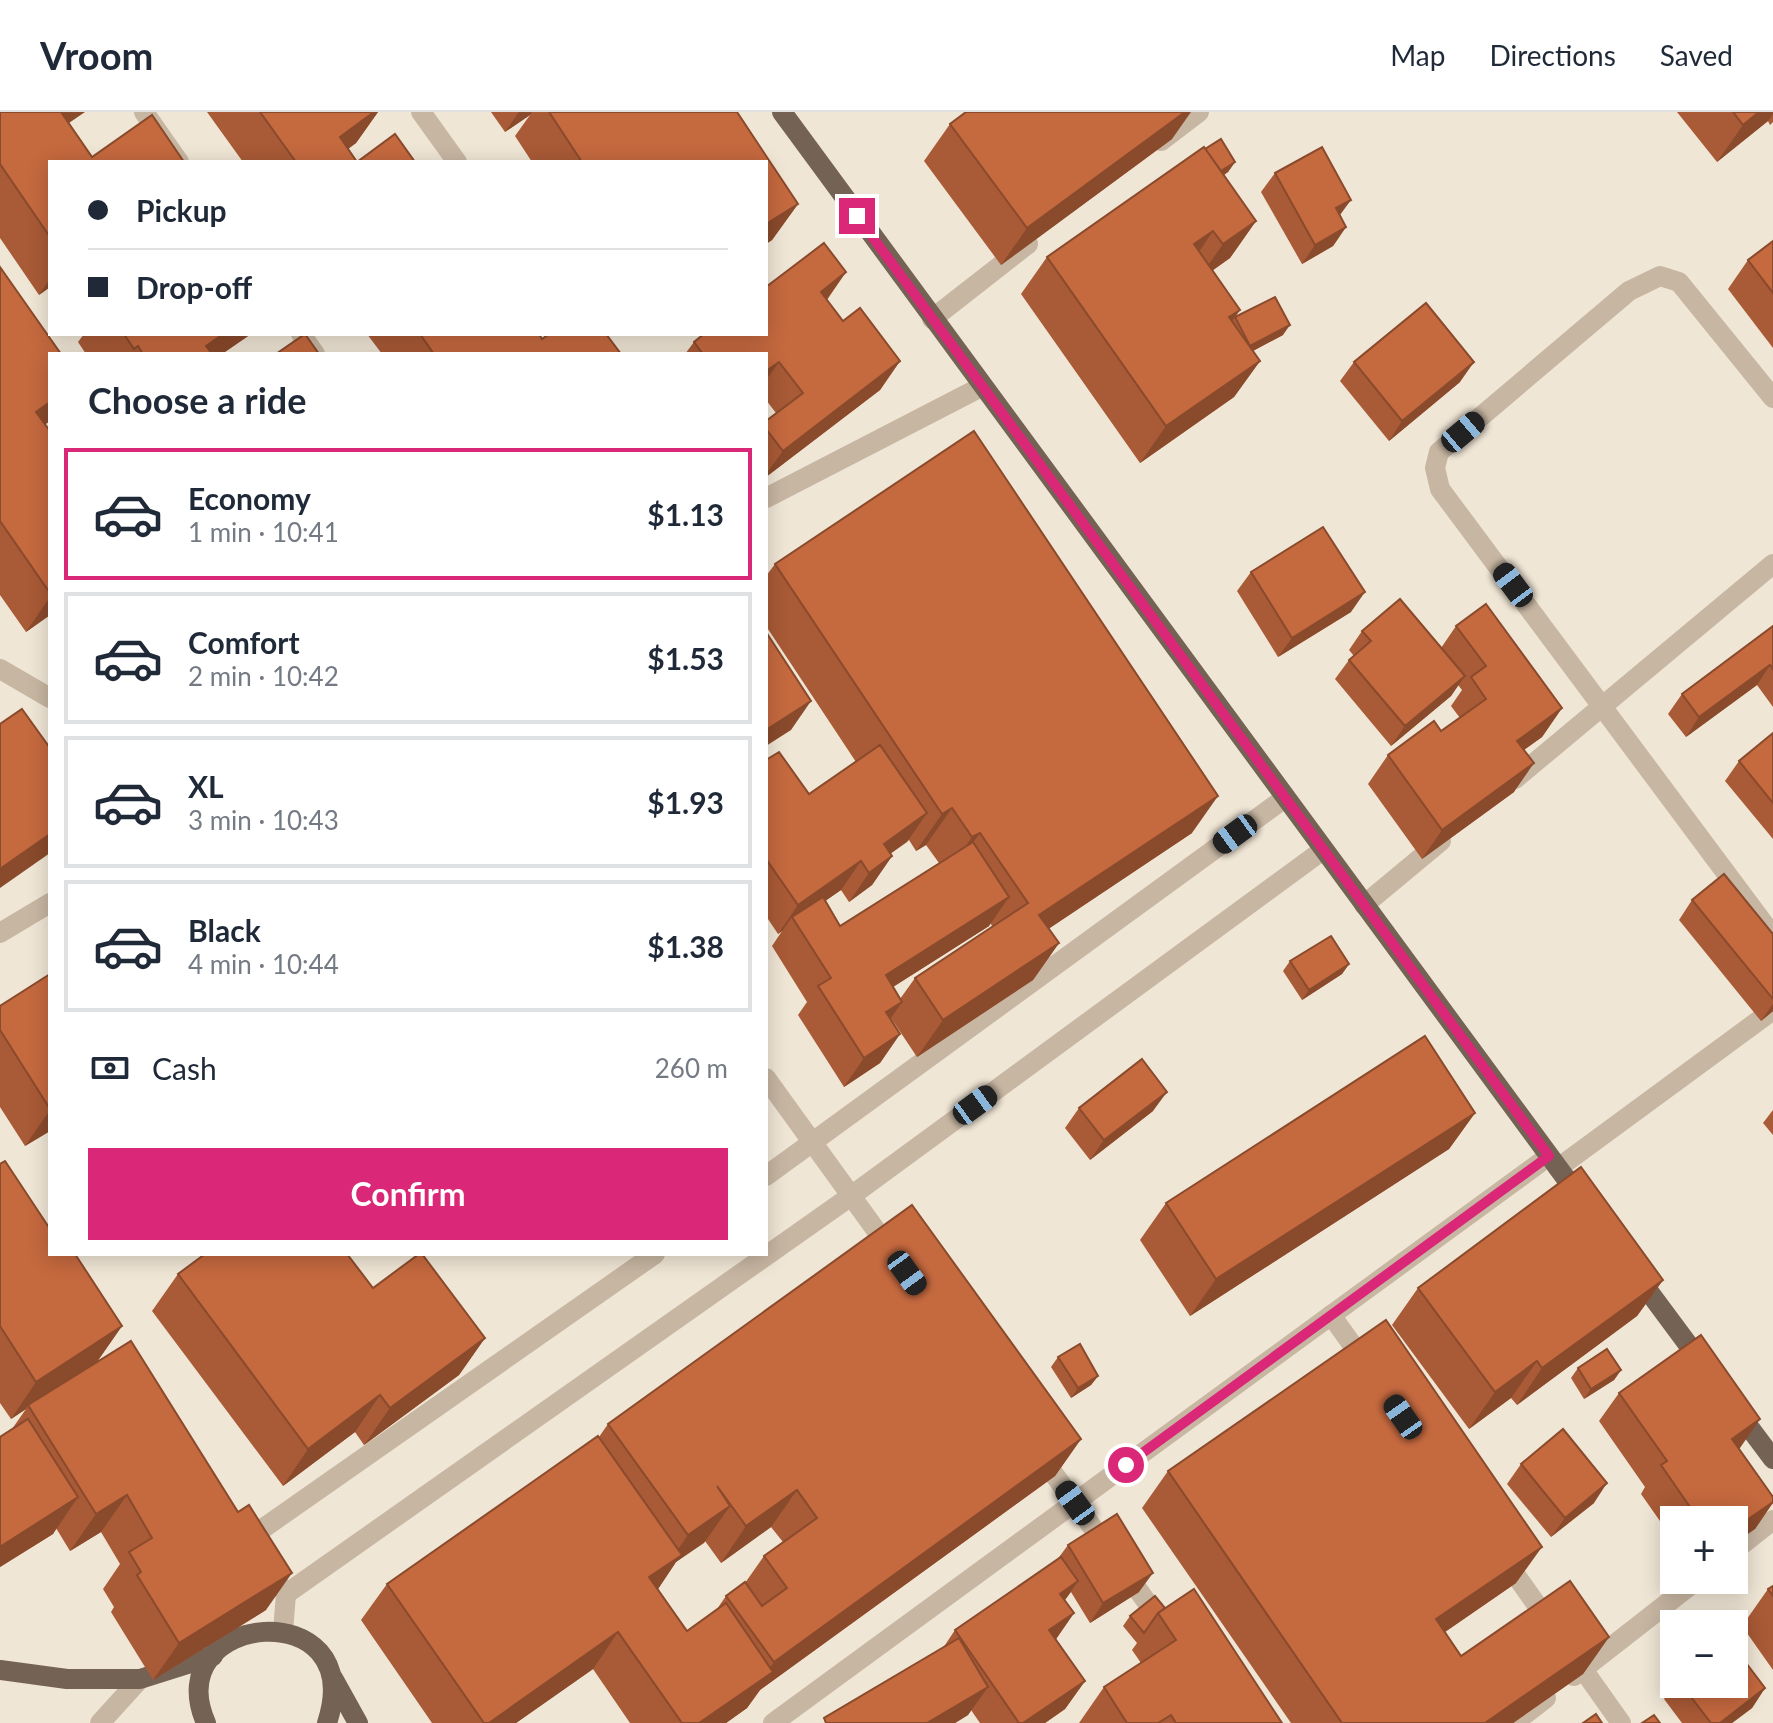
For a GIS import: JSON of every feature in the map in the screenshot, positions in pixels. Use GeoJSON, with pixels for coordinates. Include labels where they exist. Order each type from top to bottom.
{"type":"FeatureCollection","features":[{"type":"Feature","properties":{"kind":"main road"},"geometry":{"type":"LineString","coordinates":[[782,112],[1595,1219]]}},
{"type":"Feature","properties":{"kind":"main road"},"geometry":{"type":"LineString","coordinates":[[1623,1257],[1773,1459]]}},
{"type":"Feature","properties":{"kind":"main road"},"geometry":{"type":"LineString","coordinates":[[206,1723],[200,1687],[213,1656],[224,1644],[252,1631],[283,1631],[308,1643],[326,1664],[358,1723]]}},
{"type":"Feature","properties":{"kind":"main road"},"geometry":{"type":"LineString","coordinates":[[0,1670],[67,1679],[140,1679],[213,1656]]}},
{"type":"Feature","properties":{"kind":"main road"},"geometry":{"type":"LineString","coordinates":[[326,1664],[332,1683],[333,1703],[327,1723]]}},
{"type":"Feature","properties":{"kind":"street"},"geometry":{"type":"LineString","coordinates":[[144,112],[178,160]]}},
{"type":"Feature","properties":{"kind":"street"},"geometry":{"type":"LineString","coordinates":[[421,112],[456,160]]}},
{"type":"Feature","properties":{"kind":"street"},"geometry":{"type":"LineString","coordinates":[[1150,150],[1199,112]]}},
{"type":"Feature","properties":{"kind":"street"},"geometry":{"type":"LineString","coordinates":[[932,319],[1041,234]]}},
{"type":"Feature","properties":{"kind":"street"},"geometry":{"type":"LineString","coordinates":[[1773,398],[1679,282],[1660,276],[1629,291],[1439,452],[1435,468],[1440,489],[1604,705],[1773,936]]}},
{"type":"Feature","properties":{"kind":"street"},"geometry":{"type":"LineString","coordinates":[[768,497],[981,387]]}},
{"type":"Feature","properties":{"kind":"street"},"geometry":{"type":"LineString","coordinates":[[1496,795],[1773,564]]}},
{"type":"Feature","properties":{"kind":"street"},"geometry":{"type":"LineString","coordinates":[[0,669],[48,697]]}},
{"type":"Feature","properties":{"kind":"street"},"geometry":{"type":"LineString","coordinates":[[768,1175],[1285,798]]}},
{"type":"Feature","properties":{"kind":"street"},"geometry":{"type":"LineString","coordinates":[[1364,905],[1460,825]]}},
{"type":"Feature","properties":{"kind":"street"},"geometry":{"type":"LineString","coordinates":[[768,1254],[1323,850]]}},
{"type":"Feature","properties":{"kind":"street"},"geometry":{"type":"LineString","coordinates":[[0,933],[48,904]]}},
{"type":"Feature","properties":{"kind":"street"},"geometry":{"type":"LineString","coordinates":[[773,1723],[1331,1315],[1773,1010]]}},
{"type":"Feature","properties":{"kind":"street"},"geometry":{"type":"LineString","coordinates":[[768,1081],[907,1273]]}},
{"type":"Feature","properties":{"kind":"street"},"geometry":{"type":"LineString","coordinates":[[283,1631],[286,1594],[240,1534],[652,1256]]}},
{"type":"Feature","properties":{"kind":"street"},"geometry":{"type":"LineString","coordinates":[[286,1594],[766,1256]]}},
{"type":"Feature","properties":{"kind":"street"},"geometry":{"type":"LineString","coordinates":[[1331,1315],[1376,1379]]}},
{"type":"Feature","properties":{"kind":"street"},"geometry":{"type":"LineString","coordinates":[[1028,1439],[1173,1637]]}},
{"type":"Feature","properties":{"kind":"street"},"geometry":{"type":"LineString","coordinates":[[1748,1540],[1773,1520]]}},
{"type":"Feature","properties":{"kind":"street"},"geometry":{"type":"LineString","coordinates":[[1493,1543],[1621,1723]]}},
{"type":"Feature","properties":{"kind":"street"},"geometry":{"type":"LineString","coordinates":[[1514,1723],[1679,1594]]}},
{"type":"Feature","properties":{"kind":"street"},"geometry":{"type":"LineString","coordinates":[[100,1723],[140,1679]]}},
{"type":"Feature","properties":{"kind":"building"},"geometry":{"type":"Polygon","coordinates":[[[0,112],[61,112],[92,157],[152,115],[183,160],[48,160],[48,234],[0,164],[0,112]]]}},
{"type":"Feature","properties":{"kind":"building"},"geometry":{"type":"Polygon","coordinates":[[[260,112],[374,112],[340,137],[356,160],[295,160],[260,112]]]}},
{"type":"Feature","properties":{"kind":"building"},"geometry":{"type":"Polygon","coordinates":[[[549,112],[737,112],[798,204],[768,223],[768,160],[581,160],[549,112]]]}},
{"type":"Feature","properties":{"kind":"building"},"geometry":{"type":"Polygon","coordinates":[[[966,112],[1185,112],[1027,228],[950,124],[966,112]]]}},
{"type":"Feature","properties":{"kind":"building"},"geometry":{"type":"Polygon","coordinates":[[[1733,112],[1759,112],[1743,125],[1733,112]]]}},
{"type":"Feature","properties":{"kind":"building"},"geometry":{"type":"Polygon","coordinates":[[[395,134],[414,160],[360,160],[395,134]]]}},
{"type":"Feature","properties":{"kind":"building"},"geometry":{"type":"Polygon","coordinates":[[[1221,139],[1235,162],[1221,171],[1205,149],[1221,139]]]}},
{"type":"Feature","properties":{"kind":"building"},"geometry":{"type":"Polygon","coordinates":[[[1204,147],[1256,221],[1223,244],[1213,231],[1194,244],[1240,310],[1229,317],[1260,361],[1166,426],[1047,257],[1204,147]]]}},
{"type":"Feature","properties":{"kind":"building"},"geometry":{"type":"Polygon","coordinates":[[[1322,147],[1351,200],[1336,208],[1346,227],[1315,245],[1275,173],[1322,147]]]}},
{"type":"Feature","properties":{"kind":"building"},"geometry":{"type":"Polygon","coordinates":[[[1773,241],[1773,293],[1748,260],[1773,241]]]}},
{"type":"Feature","properties":{"kind":"building"},"geometry":{"type":"Polygon","coordinates":[[[824,243],[846,272],[821,292],[843,321],[860,308],[900,361],[783,451],[768,432],[768,419],[803,393],[779,362],[768,370],[768,352],[702,352],[694,342],[702,336],[768,336],[768,285],[824,243]]]}},
{"type":"Feature","properties":{"kind":"building"},"geometry":{"type":"Polygon","coordinates":[[[0,267],[60,352],[48,352],[48,403],[36,412],[48,428],[48,590],[0,521],[0,267]]]}},
{"type":"Feature","properties":{"kind":"building"},"geometry":{"type":"Polygon","coordinates":[[[1275,297],[1290,325],[1250,346],[1235,317],[1275,297]]]}},
{"type":"Feature","properties":{"kind":"building"},"geometry":{"type":"Polygon","coordinates":[[[1426,303],[1474,362],[1402,421],[1354,362],[1426,303]]]}},
{"type":"Feature","properties":{"kind":"building"},"geometry":{"type":"Polygon","coordinates":[[[125,336],[220,336],[206,346],[210,352],[142,352],[138,346],[134,349],[125,336]]]}},
{"type":"Feature","properties":{"kind":"building"},"geometry":{"type":"Polygon","coordinates":[[[306,336],[318,352],[279,352],[306,336]]]}},
{"type":"Feature","properties":{"kind":"building"},"geometry":{"type":"Polygon","coordinates":[[[421,336],[540,336],[542,339],[546,336],[608,336],[620,352],[433,352],[421,336]]]}},
{"type":"Feature","properties":{"kind":"building"},"geometry":{"type":"Polygon","coordinates":[[[974,431],[1218,796],[1039,915],[1059,943],[943,1020],[915,978],[1028,903],[980,833],[972,837],[952,808],[942,814],[775,564],[974,431]]]}},
{"type":"Feature","properties":{"kind":"building"},"geometry":{"type":"Polygon","coordinates":[[[1323,527],[1365,592],[1292,638],[1251,572],[1323,527]]]}},
{"type":"Feature","properties":{"kind":"building"},"geometry":{"type":"Polygon","coordinates":[[[1400,599],[1465,676],[1405,726],[1349,660],[1371,641],[1362,631],[1400,599]]]}},
{"type":"Feature","properties":{"kind":"building"},"geometry":{"type":"Polygon","coordinates":[[[1486,604],[1562,708],[1517,741],[1534,763],[1442,830],[1388,755],[1434,721],[1441,731],[1486,699],[1471,677],[1486,666],[1456,626],[1486,604]]]}},
{"type":"Feature","properties":{"kind":"building"},"geometry":{"type":"Polygon","coordinates":[[[1773,626],[1773,669],[1770,665],[1699,717],[1682,694],[1773,626]]]}},
{"type":"Feature","properties":{"kind":"building"},"geometry":{"type":"Polygon","coordinates":[[[768,635],[811,701],[768,729],[768,635]]]}},
{"type":"Feature","properties":{"kind":"building"},"geometry":{"type":"Polygon","coordinates":[[[22,709],[48,745],[48,835],[0,869],[0,724],[22,709]]]}},
{"type":"Feature","properties":{"kind":"building"},"geometry":{"type":"Polygon","coordinates":[[[1773,733],[1773,803],[1739,761],[1773,733]]]}},
{"type":"Feature","properties":{"kind":"building"},"geometry":{"type":"Polygon","coordinates":[[[880,745],[927,813],[884,844],[892,856],[869,873],[861,861],[798,905],[768,862],[768,759],[779,752],[809,794],[880,745]]]}},
{"type":"Feature","properties":{"kind":"building"},"geometry":{"type":"Polygon","coordinates":[[[973,842],[1009,897],[886,975],[902,1002],[886,1012],[900,1034],[864,1058],[818,986],[831,978],[792,917],[823,897],[840,926],[973,842]]]}},
{"type":"Feature","properties":{"kind":"building"},"geometry":{"type":"Polygon","coordinates":[[[1724,874],[1773,934],[1773,999],[1692,900],[1724,874]]]}},
{"type":"Feature","properties":{"kind":"building"},"geometry":{"type":"Polygon","coordinates":[[[1331,936],[1349,964],[1309,990],[1290,961],[1331,936]]]}},
{"type":"Feature","properties":{"kind":"building"},"geometry":{"type":"Polygon","coordinates":[[[48,975],[48,1106],[0,1030],[0,1006],[48,975]]]}},
{"type":"Feature","properties":{"kind":"building"},"geometry":{"type":"Polygon","coordinates":[[[1425,1036],[1475,1113],[1216,1279],[1166,1203],[1425,1036]]]}},
{"type":"Feature","properties":{"kind":"building"},"geometry":{"type":"Polygon","coordinates":[[[1142,1059],[1167,1092],[1104,1140],[1079,1108],[1142,1059]]]}},
{"type":"Feature","properties":{"kind":"building"},"geometry":{"type":"Polygon","coordinates":[[[5,1161],[48,1226],[48,1256],[76,1256],[122,1326],[36,1382],[0,1326],[0,1164],[5,1161]]]}},
{"type":"Feature","properties":{"kind":"building"},"geometry":{"type":"Polygon","coordinates":[[[1581,1167],[1663,1280],[1542,1368],[1537,1361],[1495,1392],[1418,1288],[1581,1167]]]}},
{"type":"Feature","properties":{"kind":"building"},"geometry":{"type":"Polygon","coordinates":[[[912,1205],[1081,1439],[774,1662],[726,1596],[745,1582],[762,1606],[787,1588],[764,1556],[817,1518],[797,1490],[746,1526],[717,1486],[730,1506],[688,1535],[608,1424],[912,1205]]]}},
{"type":"Feature","properties":{"kind":"building"},"geometry":{"type":"Polygon","coordinates":[[[202,1256],[349,1256],[373,1288],[416,1256],[424,1256],[485,1338],[390,1408],[380,1395],[308,1449],[178,1274],[202,1256]]]}},
{"type":"Feature","properties":{"kind":"building"},"geometry":{"type":"Polygon","coordinates":[[[1386,1320],[1542,1547],[1436,1619],[1461,1656],[1570,1581],[1609,1637],[1485,1723],[1342,1723],[1168,1471],[1386,1320]]]}},
{"type":"Feature","properties":{"kind":"building"},"geometry":{"type":"Polygon","coordinates":[[[1701,1335],[1760,1419],[1732,1439],[1773,1497],[1773,1502],[1748,1519],[1748,1506],[1689,1506],[1661,1465],[1667,1461],[1619,1393],[1701,1335]]]}},
{"type":"Feature","properties":{"kind":"building"},"geometry":{"type":"Polygon","coordinates":[[[131,1341],[238,1512],[249,1505],[292,1573],[179,1643],[137,1575],[141,1572],[129,1552],[152,1538],[127,1495],[96,1514],[28,1405],[131,1341]]]}},
{"type":"Feature","properties":{"kind":"building"},"geometry":{"type":"Polygon","coordinates":[[[1080,1344],[1098,1376],[1078,1388],[1058,1357],[1080,1344]]]}},
{"type":"Feature","properties":{"kind":"building"},"geometry":{"type":"Polygon","coordinates":[[[1607,1349],[1621,1370],[1591,1389],[1578,1368],[1607,1349]]]}},
{"type":"Feature","properties":{"kind":"building"},"geometry":{"type":"Polygon","coordinates":[[[28,1419],[78,1497],[0,1547],[0,1437],[28,1419]]]}},
{"type":"Feature","properties":{"kind":"building"},"geometry":{"type":"Polygon","coordinates":[[[1563,1429],[1607,1483],[1565,1518],[1521,1464],[1563,1429]]]}},
{"type":"Feature","properties":{"kind":"building"},"geometry":{"type":"Polygon","coordinates":[[[598,1436],[682,1555],[649,1577],[687,1631],[726,1603],[773,1672],[699,1723],[682,1723],[618,1632],[489,1723],[484,1723],[387,1584],[598,1436]]]}},
{"type":"Feature","properties":{"kind":"building"},"geometry":{"type":"Polygon","coordinates":[[[1117,1514],[1153,1573],[1103,1603],[1068,1545],[1117,1514]]]}},
{"type":"Feature","properties":{"kind":"building"},"geometry":{"type":"Polygon","coordinates":[[[1061,1557],[1078,1581],[1060,1594],[1074,1613],[1049,1630],[1085,1681],[1019,1723],[955,1630],[1061,1557]]]}},
{"type":"Feature","properties":{"kind":"building"},"geometry":{"type":"Polygon","coordinates":[[[1194,1589],[1282,1723],[1176,1723],[1171,1715],[1158,1723],[1127,1723],[1104,1687],[1176,1640],[1158,1613],[1194,1589]]]}},
{"type":"Feature","properties":{"kind":"building"},"geometry":{"type":"Polygon","coordinates":[[[1155,1596],[1165,1608],[1144,1633],[1130,1616],[1155,1596]]]}},
{"type":"Feature","properties":{"kind":"building"},"geometry":{"type":"Polygon","coordinates":[[[959,1638],[988,1687],[927,1723],[826,1723],[824,1718],[959,1638]]]}},
{"type":"Feature","properties":{"kind":"building"},"geometry":{"type":"Polygon","coordinates":[[[1748,1666],[1765,1688],[1720,1723],[1711,1723],[1692,1698],[1748,1698],[1748,1666]]]}},
{"type":"Feature","properties":{"kind":"building"},"geometry":{"type":"Polygon","coordinates":[[[1596,1714],[1602,1723],[1583,1723],[1596,1714]]]}},
{"type":"Feature","properties":{"kind":"building"},"geometry":{"type":"Polygon","coordinates":[[[1654,1715],[1660,1723],[1642,1723],[1654,1715]]]}},
{"type":"Feature","properties":{"kind":"route"},"geometry":{"type":"LineString","coordinates":[[857,216],[1549,1156],[1126,1465]]}}]}
